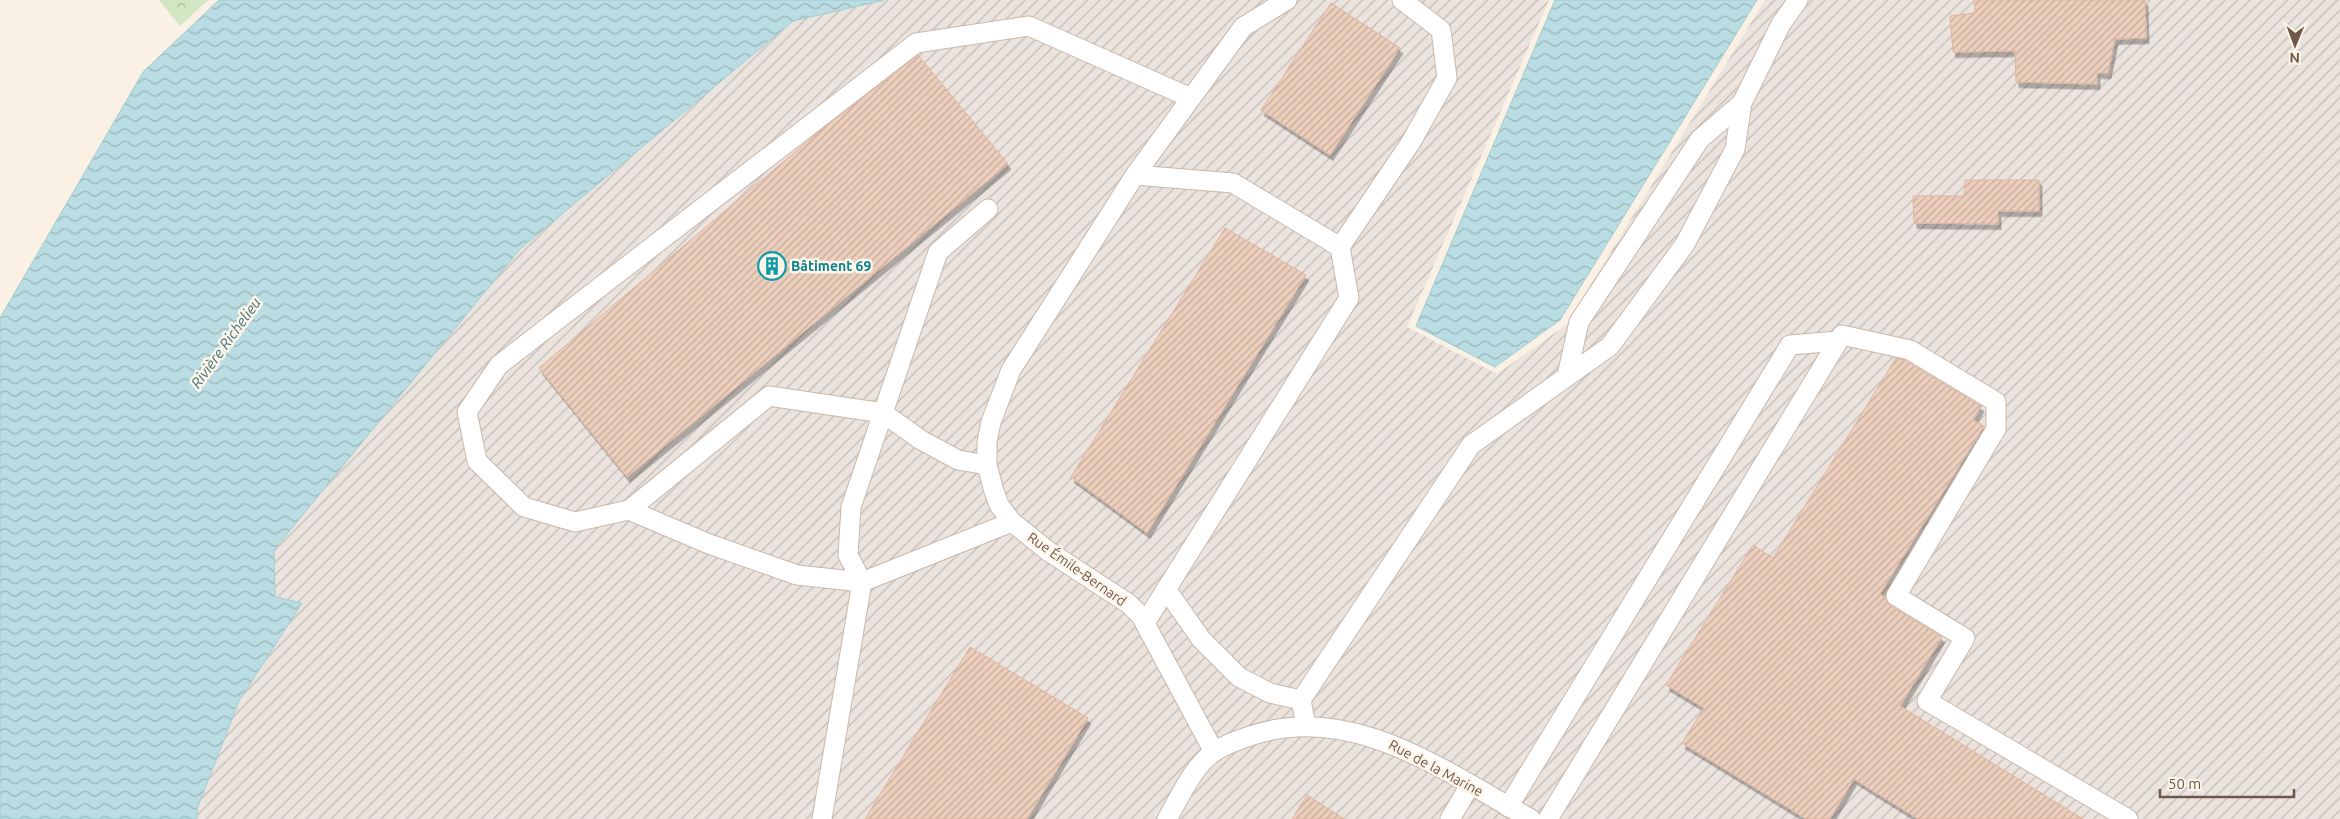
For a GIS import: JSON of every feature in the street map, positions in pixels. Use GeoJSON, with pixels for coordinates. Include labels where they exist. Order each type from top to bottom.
{"type":"FeatureCollection","features":[{"type":"Feature","properties":{"kind":"street","name":"Rue Émile-Bernard"},"geometry":{"type":"LineString","coordinates":[[1214,752],[1145,623],[1129,604],[1048,551],[1012,522],[1000,505],[992,488],[987,465],[986,442],[991,422],[1011,370],[1135,175],[1243,27],[1287,0]]}},
{"type":"Feature","properties":{"kind":"street"},"geometry":{"type":"LineString","coordinates":[[1145,623],[1349,298],[1340,247],[1411,142],[1448,78],[1442,30],[1402,0]]}},
{"type":"Feature","properties":{"kind":"street"},"geometry":{"type":"LineString","coordinates":[[1306,726],[1301,700],[1471,445],[1610,346],[1685,244],[1735,149],[1742,103],[1781,24],[1798,0]]}},
{"type":"Feature","properties":{"kind":"street"},"geometry":{"type":"LineString","coordinates":[[987,465],[958,460],[921,440],[883,414],[769,396],[629,510],[575,522],[524,507],[477,461],[466,412],[499,365],[916,43],[1029,26],[1191,98]]}},
{"type":"Feature","properties":{"kind":"street"},"geometry":{"type":"LineString","coordinates":[[1567,376],[1579,322],[1700,139],[1742,103]]}},
{"type":"Feature","properties":{"kind":"street"},"geometry":{"type":"LineString","coordinates":[[1135,175],[1233,183],[1340,247]]}},
{"type":"Feature","properties":{"kind":"street"},"geometry":{"type":"LineString","coordinates":[[822,819],[862,582],[848,555],[851,507],[938,252],[988,210]]}},
{"type":"Feature","properties":{"kind":"street"},"geometry":{"type":"LineString","coordinates":[[1548,819],[1842,335],[1910,350],[1996,402],[1996,429],[1896,596],[1965,638],[1927,701],[2128,819]]}},
{"type":"Feature","properties":{"kind":"street"},"geometry":{"type":"LineString","coordinates":[[1508,807],[1790,345],[1838,341]]}},
{"type":"Feature","properties":{"kind":"street"},"geometry":{"type":"LineString","coordinates":[[629,510],[709,544],[797,575],[862,582],[1012,522]]}},
{"type":"Feature","properties":{"kind":"street"},"geometry":{"type":"LineString","coordinates":[[1166,590],[1201,640],[1239,677],[1270,693],[1301,700]]}},
{"type":"Feature","properties":{"kind":"street","name":"Rue de la Marine"},"geometry":{"type":"LineString","coordinates":[[1167,819],[1193,775],[1214,752],[1264,732],[1320,726],[1358,733],[1393,744],[1530,819]]}},
{"type":"Feature","properties":{"kind":"street"},"geometry":{"type":"LineString","coordinates":[[1450,819],[1470,785]]}},
{"type":"Feature","properties":{"kind":"shaded area"},"geometry":{"type":"Polygon","coordinates":[[[884,0],[1549,0],[1407,327],[1497,374],[1566,325],[1765,0],[2340,0],[2340,819],[197,819],[197,809],[239,701],[301,603],[275,597],[274,550],[520,249],[793,21],[884,0]]]}},
{"type":"Feature","properties":{"kind":"green space"},"geometry":{"type":"Polygon","coordinates":[[[159,0],[208,0],[180,26],[159,0]]]}},
{"type":"Feature","properties":{"kind":"water","name":"Rivière Richelieu"},"geometry":{"type":"Polygon","coordinates":[[[219,0],[884,0],[793,21],[520,249],[274,550],[275,597],[302,603],[239,701],[197,809],[197,819],[0,819],[0,318],[143,72],[219,0]]]}},
{"type":"Feature","properties":{"kind":"water"},"geometry":{"type":"Polygon","coordinates":[[[1555,0],[1757,0],[1560,320],[1495,367],[1416,326],[1555,0]]]}},
{"type":"Feature","properties":{"kind":"building"},"geometry":{"type":"Polygon","coordinates":[[[1974,0],[2145,0],[2146,38],[2115,39],[2108,73],[2097,73],[2097,84],[2016,82],[2015,51],[1953,52],[1950,16],[1975,13],[1974,0]]]}},
{"type":"Feature","properties":{"kind":"building"},"geometry":{"type":"Polygon","coordinates":[[[1331,3],[1400,48],[1330,155],[1261,110],[1331,3]]]}},
{"type":"Feature","properties":{"kind":"building","name":"Bâtiment 69"},"geometry":{"type":"Polygon","coordinates":[[[918,55],[1008,164],[627,477],[539,368],[821,130],[918,55]]]}},
{"type":"Feature","properties":{"kind":"building"},"geometry":{"type":"Polygon","coordinates":[[[1965,180],[2039,180],[2039,211],[1998,211],[1998,224],[1914,223],[1913,196],[1964,196],[1965,180]]]}},
{"type":"Feature","properties":{"kind":"building"},"geometry":{"type":"Polygon","coordinates":[[[1225,228],[1306,275],[1147,533],[1071,477],[1225,228]]]}},
{"type":"Feature","properties":{"kind":"building"},"geometry":{"type":"Polygon","coordinates":[[[1896,358],[1906,361],[1981,406],[1973,420],[1984,426],[1880,594],[1885,597],[1890,606],[1942,637],[1900,706],[2083,819],[1918,819],[1854,779],[1830,819],[1806,819],[1682,743],[1704,708],[1666,685],[1753,545],[1773,558],[1896,358]]]}},
{"type":"Feature","properties":{"kind":"building"},"geometry":{"type":"Polygon","coordinates":[[[970,647],[1088,718],[1027,819],[865,819],[970,647]]]}},
{"type":"Feature","properties":{"kind":"building"},"geometry":{"type":"Polygon","coordinates":[[[1307,795],[1344,819],[1292,819],[1307,795]]]}},
{"type":"Feature","properties":{"kind":"place","name":"Bâtiment 69"},"geometry":{"type":"Point","coordinates":[772,266]}}]}
